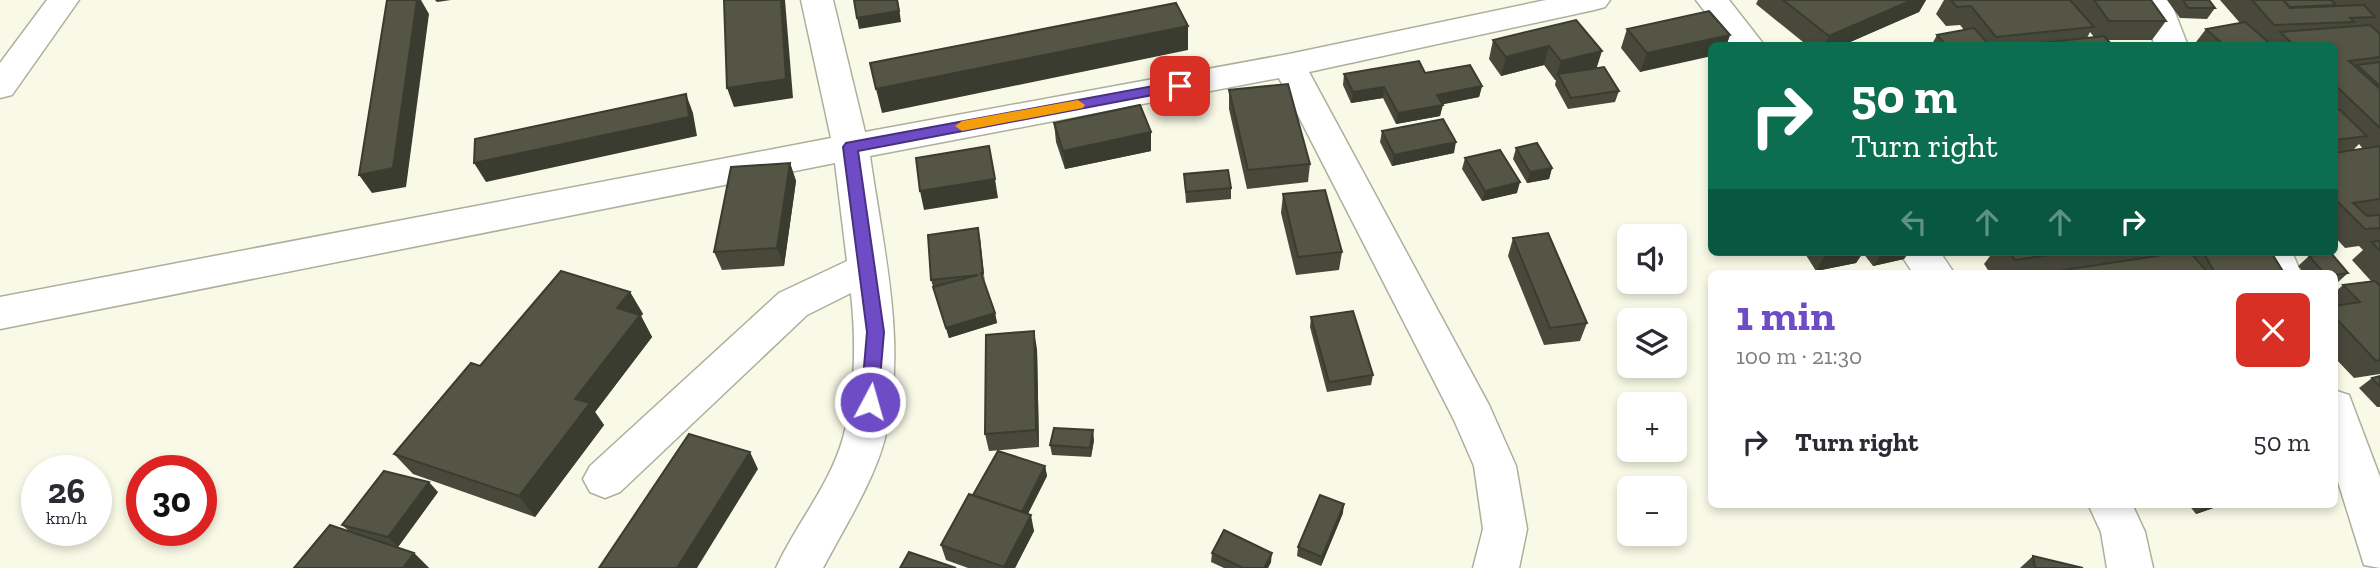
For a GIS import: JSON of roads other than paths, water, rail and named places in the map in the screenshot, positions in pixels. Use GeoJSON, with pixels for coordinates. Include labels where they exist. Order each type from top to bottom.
{"type":"FeatureCollection","features":[{"type":"Feature","properties":{"kind":"street"},"geometry":{"type":"LineString","coordinates":[[3,80],[63,0]]}},
{"type":"Feature","properties":{"kind":"street"},"geometry":{"type":"LineString","coordinates":[[799,568],[841,492],[864,439],[873,383],[875,332],[851,147],[817,0]]}},
{"type":"Feature","properties":{"kind":"street"},"geometry":{"type":"LineString","coordinates":[[0,313],[851,147],[1289,65],[1594,0]]}},
{"type":"Feature","properties":{"kind":"street"},"geometry":{"type":"LineString","coordinates":[[1712,0],[1746,42]]}},
{"type":"Feature","properties":{"kind":"street"},"geometry":{"type":"LineString","coordinates":[[2154,0],[2170,42]]}},
{"type":"Feature","properties":{"kind":"street"},"geometry":{"type":"LineString","coordinates":[[1289,65],[1474,417],[1495,466],[1504,529],[1496,568]]}},
{"type":"Feature","properties":{"kind":"street"},"geometry":{"type":"LineString","coordinates":[[1921,256],[1933,270]]}},
{"type":"Feature","properties":{"kind":"street"},"geometry":{"type":"LineString","coordinates":[[605,479],[793,304],[867,268]]}},
{"type":"Feature","properties":{"kind":"street"},"geometry":{"type":"LineString","coordinates":[[2338,413],[2367,457],[2380,551]]}},
{"type":"Feature","properties":{"kind":"street"},"geometry":{"type":"LineString","coordinates":[[2112,508],[2123,532],[2130,568]]}}]}
